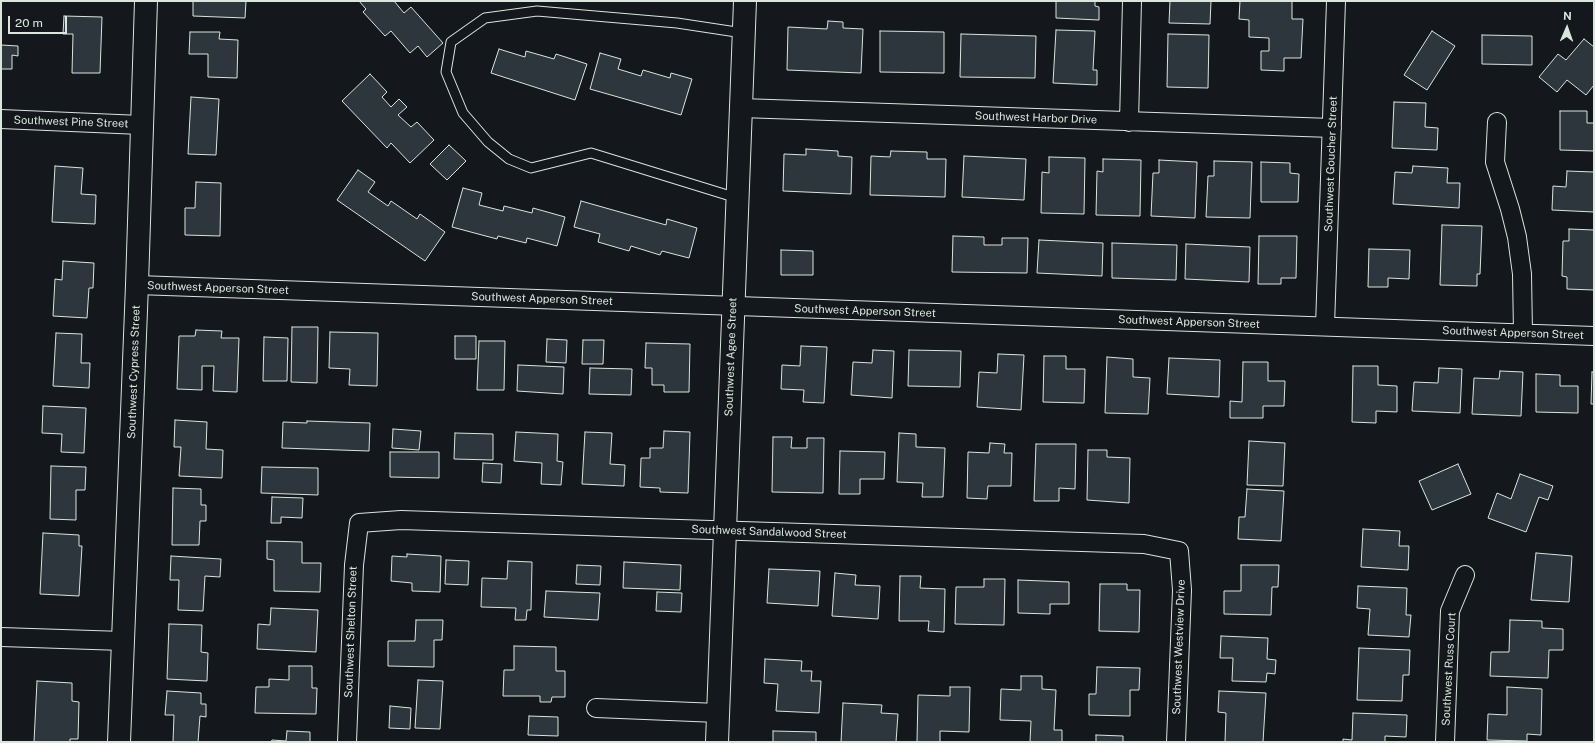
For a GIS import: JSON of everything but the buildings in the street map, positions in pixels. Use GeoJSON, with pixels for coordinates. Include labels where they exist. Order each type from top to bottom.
{"type":"FeatureCollection","features":[{"type":"Feature","properties":{"kind":"street","name":"Southwest Cypress Street"},"geometry":{"type":"LineString","coordinates":[[119,742],[137,285],[146,1]]}},
{"type":"Feature","properties":{"kind":"street","name":"Southwest Agee Street"},"geometry":{"type":"LineString","coordinates":[[717,742],[745,1]]}},
{"type":"Feature","properties":{"kind":"street"},"geometry":{"type":"LineString","coordinates":[[1129,122],[1132,1]]}},
{"type":"Feature","properties":{"kind":"street","name":"Southwest Goucher Street"},"geometry":{"type":"LineString","coordinates":[[1325,326],[1336,1]]}},
{"type":"Feature","properties":{"kind":"street","name":"Southwest Harbor Drive"},"geometry":{"type":"LineString","coordinates":[[741,108],[1332,128]]}},
{"type":"Feature","properties":{"kind":"street","name":"Southwest Pine Street"},"geometry":{"type":"LineString","coordinates":[[1,119],[141,125]]}},
{"type":"Feature","properties":{"kind":"street"},"geometry":{"type":"LineString","coordinates":[[1497,122],[1495,162],[1510,208],[1517,237],[1522,274],[1523,333]]}},
{"type":"Feature","properties":{"kind":"street","name":"Southwest Apperson Street"},"geometry":{"type":"LineString","coordinates":[[137,285],[1594,336]]}},
{"type":"Feature","properties":{"kind":"street","name":"Southwest Sandalwood Street"},"geometry":{"type":"LineString","coordinates":[[359,522],[401,520],[1144,544],[1179,552]]}},
{"type":"Feature","properties":{"kind":"street","name":"Southwest Shelton Street"},"geometry":{"type":"LineString","coordinates":[[347,742],[354,565],[359,522]]}},
{"type":"Feature","properties":{"kind":"street","name":"Southwest Westview Drive"},"geometry":{"type":"LineString","coordinates":[[1176,742],[1182,590],[1179,552]]}},
{"type":"Feature","properties":{"kind":"street","name":"Southwest Russ Court"},"geometry":{"type":"LineString","coordinates":[[1445,742],[1450,611],[1465,575]]}},
{"type":"Feature","properties":{"kind":"street"},"geometry":{"type":"LineString","coordinates":[[1,637],[123,642]]}},
{"type":"Feature","properties":{"kind":"street"},"geometry":{"type":"LineString","coordinates":[[596,708],[718,712]]}},
{"type":"Feature","properties":{"kind":"lane"},"geometry":{"type":"LineString","coordinates":[[738,198],[591,153],[531,168],[509,159],[488,142],[463,114],[446,72],[451,42],[484,18],[537,11],[677,23],[743,33]]}}]}
